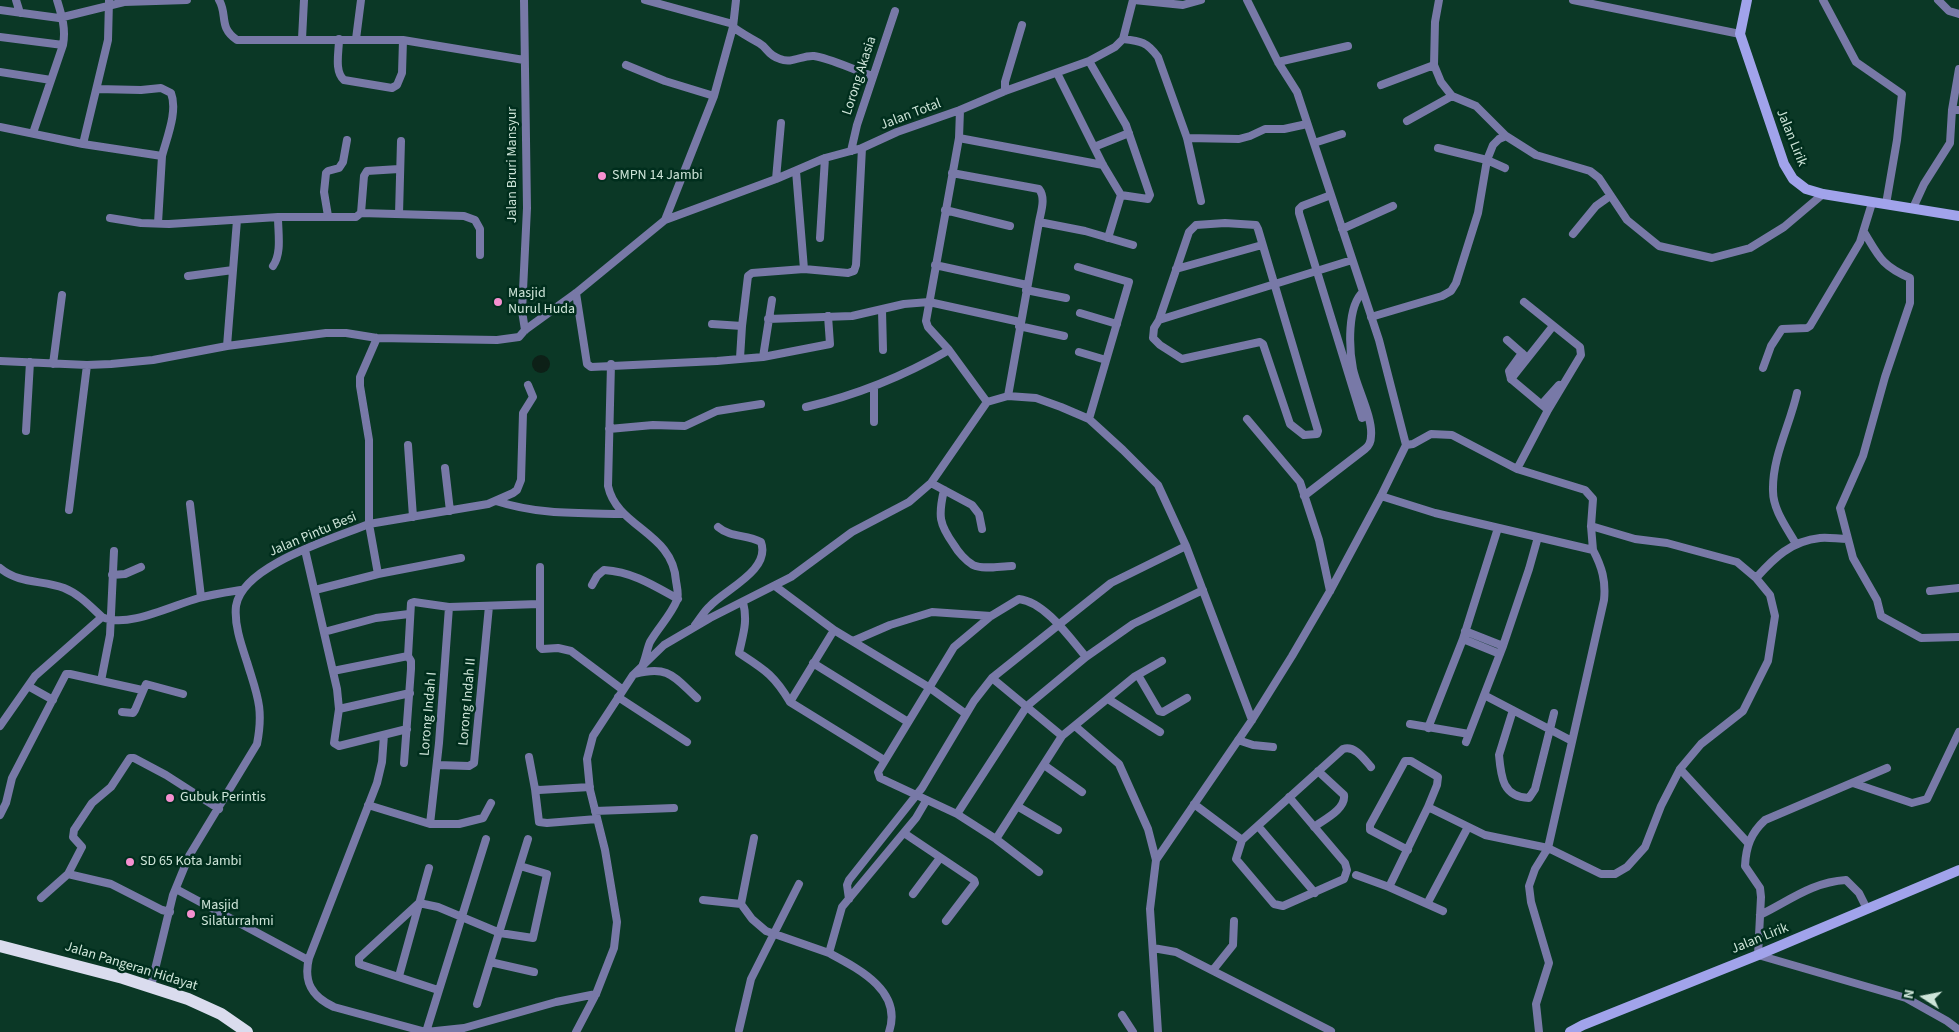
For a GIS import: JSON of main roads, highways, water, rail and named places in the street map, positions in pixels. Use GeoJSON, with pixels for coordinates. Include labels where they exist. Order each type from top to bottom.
{"type":"FeatureCollection","features":[{"type":"Feature","properties":{"kind":"highway","name":"Jalan Pangeran Hidayat"},"geometry":{"type":"LineString","coordinates":[[0,946],[151,986],[202,1004],[247,1032]]}},
{"type":"Feature","properties":{"kind":"main road","name":"Jalan Lirik"},"geometry":{"type":"LineString","coordinates":[[1747,0],[1740,34],[1784,164],[1793,179],[1806,188],[1823,194],[1959,216]]}},
{"type":"Feature","properties":{"kind":"main road","name":"Jalan Lirik"},"geometry":{"type":"LineString","coordinates":[[1570,1032],[1959,870]]}},
{"type":"Feature","properties":{"kind":"place","name":"SMPN 14 Jambi"},"geometry":{"type":"Point","coordinates":[602,176]}},
{"type":"Feature","properties":{"kind":"place","name":"Masjid Nurul Huda"},"geometry":{"type":"Point","coordinates":[498,302]}},
{"type":"Feature","properties":{"kind":"place","name":"Gubuk Perintis"},"geometry":{"type":"Point","coordinates":[170,798]}},
{"type":"Feature","properties":{"kind":"place","name":"SD 65 Kota Jambi"},"geometry":{"type":"Point","coordinates":[130,862]}},
{"type":"Feature","properties":{"kind":"place","name":"Masjid Silaturrahmi"},"geometry":{"type":"Point","coordinates":[191,914]}}]}
